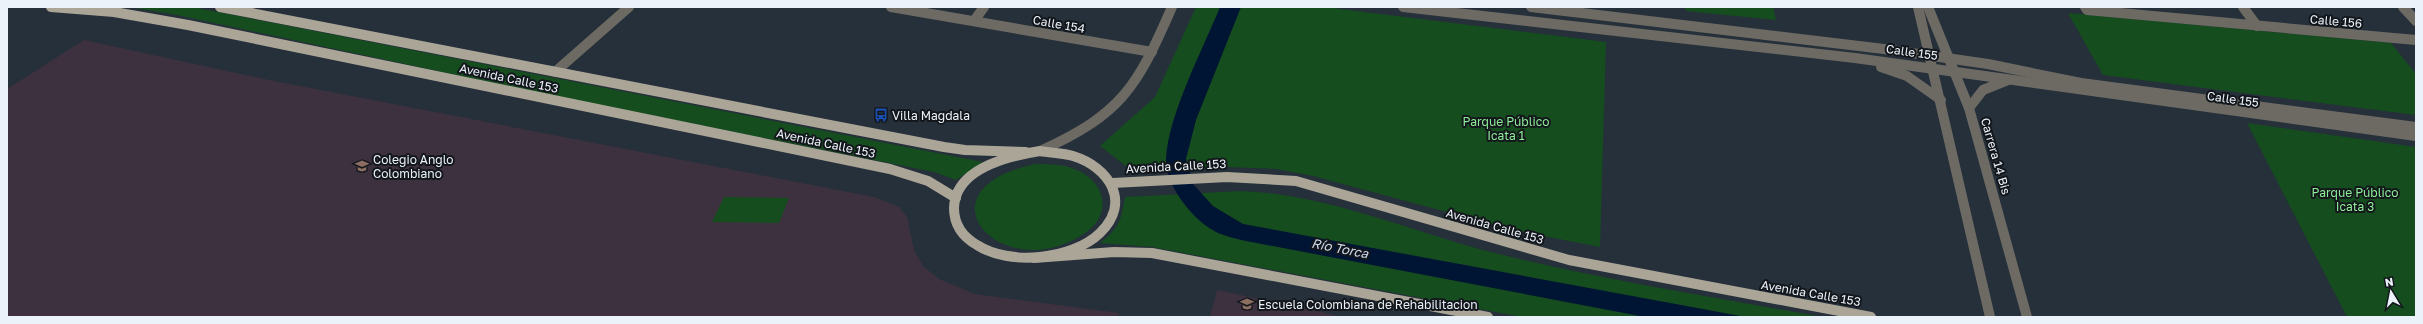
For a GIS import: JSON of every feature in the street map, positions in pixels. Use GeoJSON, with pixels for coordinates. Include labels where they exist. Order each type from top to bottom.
{"type":"FeatureCollection","features":[{"type":"Feature","properties":{"kind":"main road","name":"Avenida Calle 153"},"geometry":{"type":"LineString","coordinates":[[51,7],[114,12],[174,22],[890,169],[928,181],[956,198]]}},
{"type":"Feature","properties":{"kind":"main road","name":"Avenida Calle 153"},"geometry":{"type":"LineString","coordinates":[[220,7],[944,147],[965,150],[1026,152]]}},
{"type":"Feature","properties":{"kind":"main road"},"geometry":{"type":"LineString","coordinates":[[1034,258],[1063,253],[1075,248],[1101,232],[1114,214],[1117,199],[1113,183],[1103,170],[1088,160],[1071,154],[1040,151],[1026,152],[991,163],[977,171],[964,183],[956,198],[954,214],[956,224],[962,233],[976,245],[992,253],[1013,258],[1034,258],[1114,252],[1158,254],[1488,317]]}},
{"type":"Feature","properties":{"kind":"main road","name":"Avenida Calle 153"},"geometry":{"type":"LineString","coordinates":[[1113,183],[1205,177],[1265,177],[1296,181],[1569,260],[1871,317]]}},
{"type":"Feature","properties":{"kind":"street"},"geometry":{"type":"LineString","coordinates":[[555,72],[629,7]]}},
{"type":"Feature","properties":{"kind":"street","name":"Calle 154"},"geometry":{"type":"LineString","coordinates":[[891,7],[1152,52]]}},
{"type":"Feature","properties":{"kind":"street"},"geometry":{"type":"LineString","coordinates":[[974,21],[984,7]]}},
{"type":"Feature","properties":{"kind":"street"},"geometry":{"type":"LineString","coordinates":[[1040,151],[1080,132],[1117,104],[1136,83],[1172,7]]}},
{"type":"Feature","properties":{"kind":"street","name":"Calle 155"},"geometry":{"type":"LineString","coordinates":[[1403,7],[1797,53],[1855,58],[2416,136]]}},
{"type":"Feature","properties":{"kind":"street","name":"Calle 155"},"geometry":{"type":"LineString","coordinates":[[1532,7],[1931,56],[2080,82],[2416,127]]}},
{"type":"Feature","properties":{"kind":"street"},"geometry":{"type":"LineString","coordinates":[[1918,7],[1931,56],[1990,317]]}},
{"type":"Feature","properties":{"kind":"street","name":"Carrera 14 Bis"},"geometry":{"type":"LineString","coordinates":[[1928,7],[1969,108],[2027,317]]}},
{"type":"Feature","properties":{"kind":"street"},"geometry":{"type":"LineString","coordinates":[[2243,7],[2257,26]]}},
{"type":"Feature","properties":{"kind":"street"},"geometry":{"type":"LineString","coordinates":[[2403,7],[2416,21]]}},
{"type":"Feature","properties":{"kind":"street","name":"Calle 156"},"geometry":{"type":"LineString","coordinates":[[2086,9],[2416,40]]}},
{"type":"Feature","properties":{"kind":"street"},"geometry":{"type":"LineString","coordinates":[[1797,53],[1891,69],[1907,76],[1941,100]]}},
{"type":"Feature","properties":{"kind":"street"},"geometry":{"type":"LineString","coordinates":[[1969,108],[1983,90],[2008,80]]}},
{"type":"Feature","properties":{"kind":"shaded area","name":"Colegio Anglo Colombiano"},"geometry":{"type":"Polygon","coordinates":[[[84,40],[269,80],[874,197],[899,207],[907,217],[914,250],[923,266],[939,279],[975,294],[1119,313],[1117,317],[7,317],[7,89],[84,40]]]}},
{"type":"Feature","properties":{"kind":"shaded area","name":"Escuela Colombiana de Rehabilitacion"},"geometry":{"type":"Polygon","coordinates":[[[1217,290],[1345,317],[1210,317],[1217,290]]]}},
{"type":"Feature","properties":{"kind":"green space"},"geometry":{"type":"Polygon","coordinates":[[[129,7],[192,7],[983,162],[956,180],[934,172],[549,95],[177,15],[129,7]]]}},
{"type":"Feature","properties":{"kind":"green space","name":"Parque Público Icata 1"},"geometry":{"type":"Polygon","coordinates":[[[1196,7],[1324,7],[1606,42],[1600,247],[1517,231],[1313,176],[1276,169],[1228,167],[1147,173],[1127,167],[1100,146],[1155,97],[1196,7]]]}},
{"type":"Feature","properties":{"kind":"green space"},"geometry":{"type":"Polygon","coordinates":[[[1685,7],[1773,7],[1776,20],[1686,11],[1685,7]]]}},
{"type":"Feature","properties":{"kind":"green space"},"geometry":{"type":"Polygon","coordinates":[[[2068,13],[2391,43],[2416,74],[2416,115],[2103,75],[2068,13]]]}},
{"type":"Feature","properties":{"kind":"green space","name":"Parque Público Icata 3"},"geometry":{"type":"Polygon","coordinates":[[[2247,123],[2416,147],[2416,317],[2347,317],[2247,123]]]}},
{"type":"Feature","properties":{"kind":"green space"},"geometry":{"type":"Polygon","coordinates":[[[1035,164],[1065,166],[1085,174],[1099,189],[1102,198],[1102,207],[1100,217],[1085,233],[1054,247],[1025,250],[1001,243],[983,229],[975,212],[979,194],[998,177],[1035,164]]]}},
{"type":"Feature","properties":{"kind":"green space"},"geometry":{"type":"Polygon","coordinates":[[[1241,191],[1274,194],[1338,206],[1495,253],[1576,272],[1822,317],[1522,317],[1152,247],[1100,243],[1111,233],[1118,223],[1125,197],[1241,191]]]}},
{"type":"Feature","properties":{"kind":"green space"},"geometry":{"type":"Polygon","coordinates":[[[724,197],[789,198],[779,223],[712,222],[724,197]]]}},
{"type":"Feature","properties":{"kind":"water","name":"Río Torca"},"geometry":{"type":"Polygon","coordinates":[[[1220,7],[1241,7],[1196,120],[1186,159],[1193,184],[1213,206],[1243,224],[1746,317],[1645,317],[1241,240],[1218,233],[1209,228],[1191,212],[1176,191],[1170,180],[1166,159],[1168,142],[1179,103],[1220,7]]]}},
{"type":"Feature","properties":{"kind":"place","name":"Villa Magdala"},"geometry":{"type":"Point","coordinates":[881,115]}},
{"type":"Feature","properties":{"kind":"place","name":"Colegio Anglo Colombiano"},"geometry":{"type":"Point","coordinates":[362,166]}},
{"type":"Feature","properties":{"kind":"place","name":"Escuela Colombiana de Rehabilitacion"},"geometry":{"type":"Point","coordinates":[1247,304]}}]}
